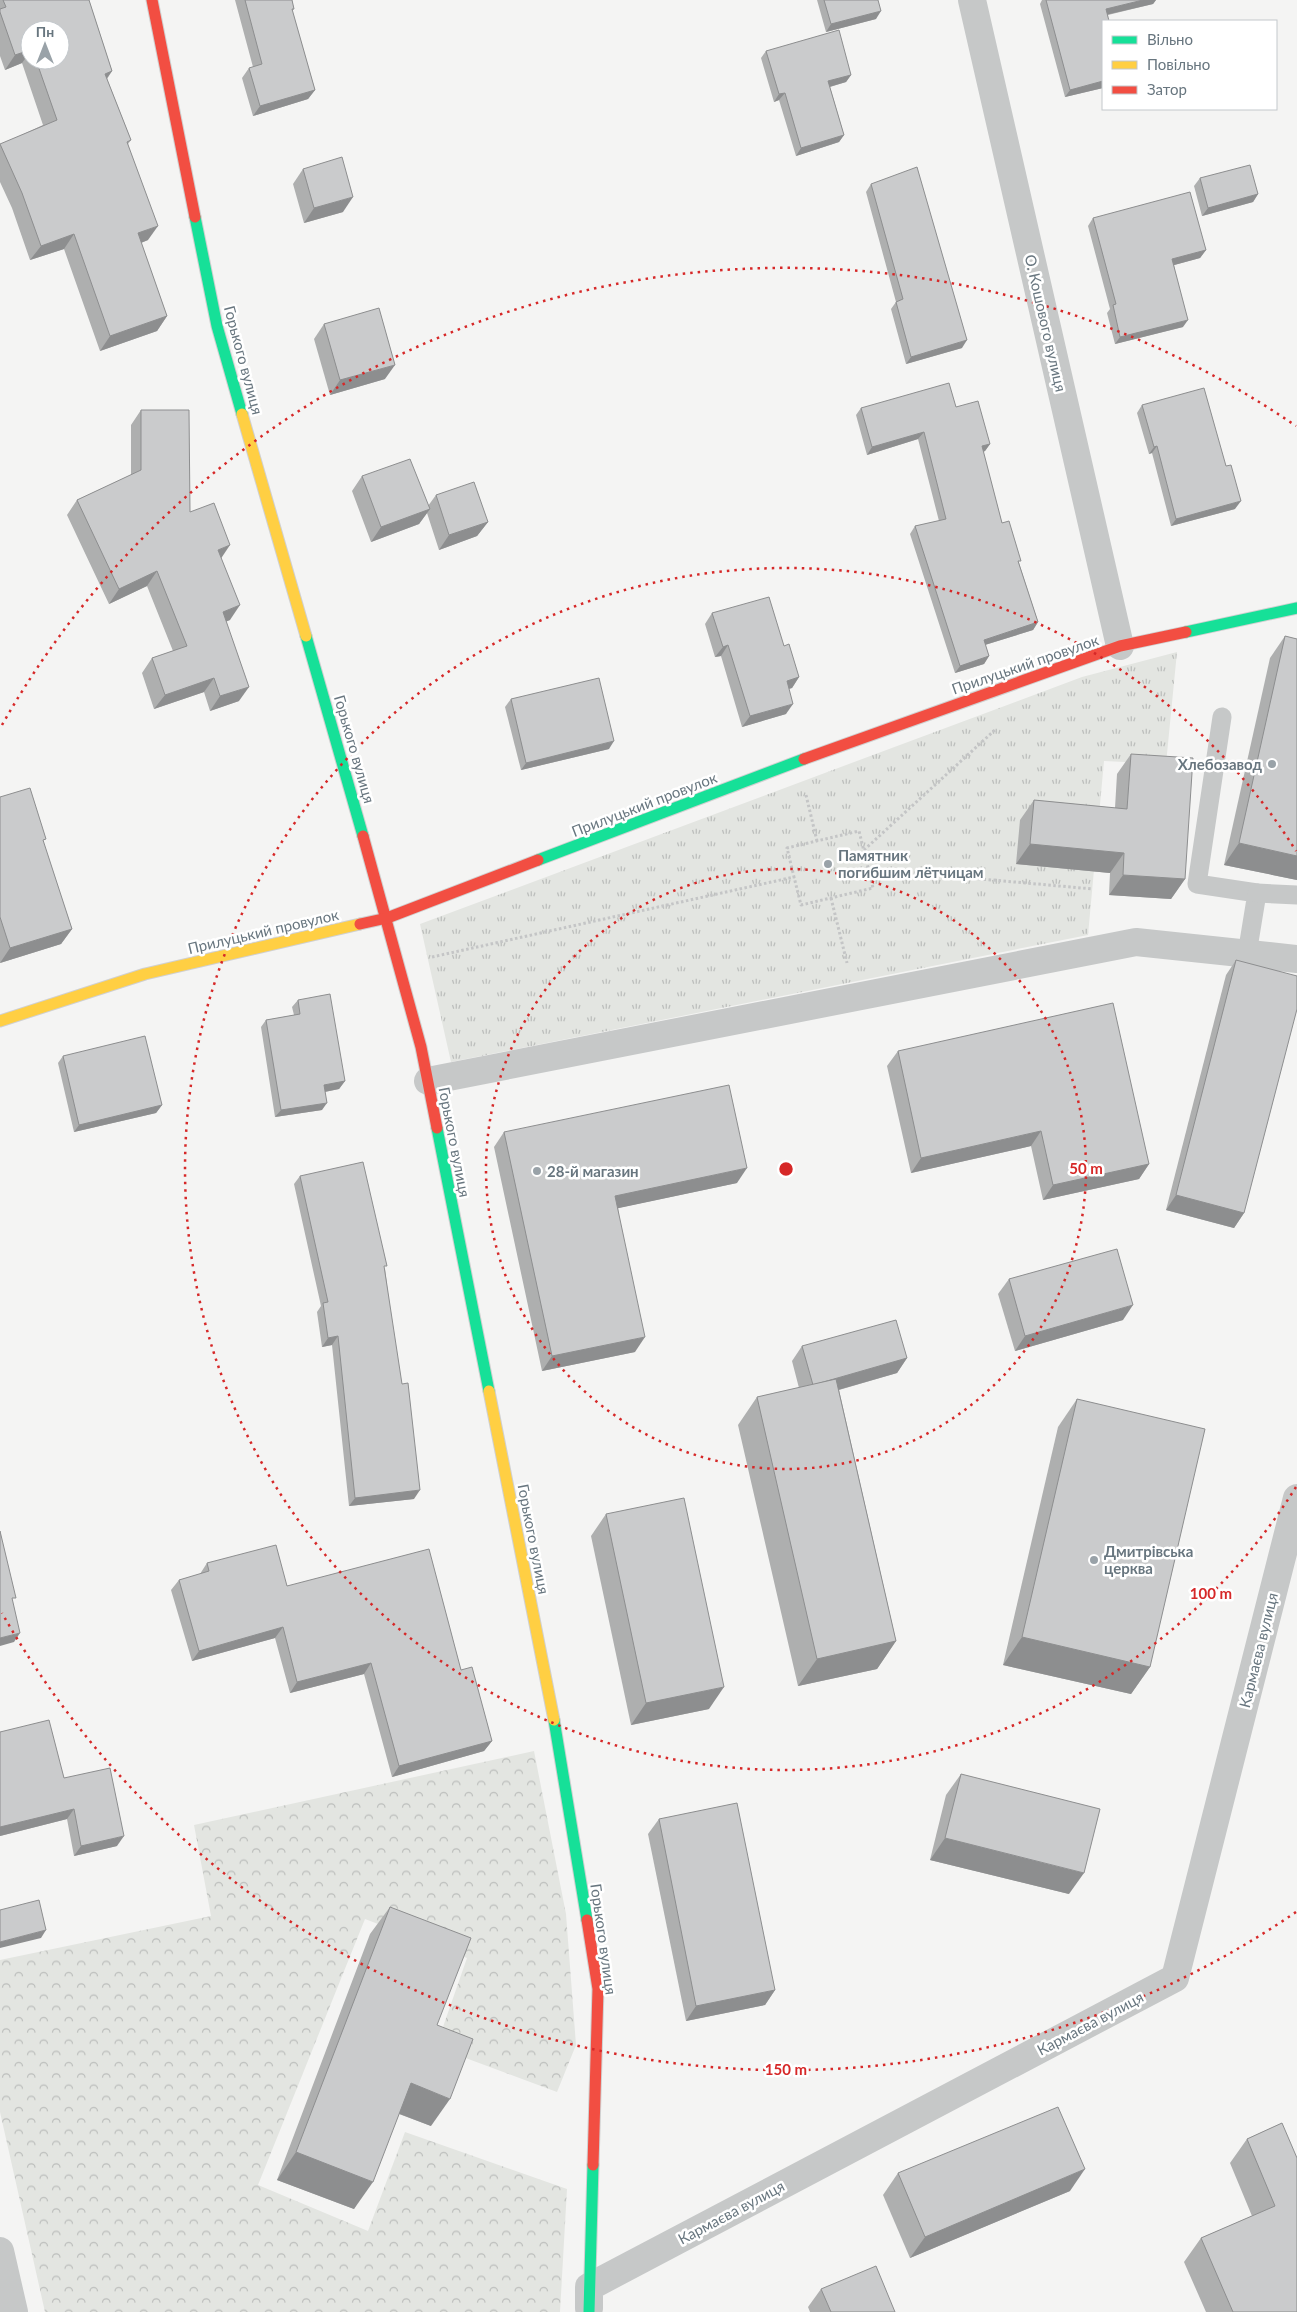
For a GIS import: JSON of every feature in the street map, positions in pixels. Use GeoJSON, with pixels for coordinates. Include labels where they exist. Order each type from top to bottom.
{"type":"FeatureCollection","features":[{"type":"Feature","properties":{"kind":"street","name":"Горького вулиця"},"geometry":{"type":"LineString","coordinates":[[152,0],[217,326],[387,918],[422,1047],[552,1708],[598,1989],[589,2300]]}},
{"type":"Feature","properties":{"kind":"street","name":"О. Кошового вулиця"},"geometry":{"type":"LineString","coordinates":[[972,0],[1120,646]]}},
{"type":"Feature","properties":{"kind":"street","name":"Прилуцький провулок"},"geometry":{"type":"LineString","coordinates":[[0,1021],[145,974],[387,918],[798,762],[1120,646],[1297,608]]}},
{"type":"Feature","properties":{"kind":"street"},"geometry":{"type":"LineString","coordinates":[[428,1081],[1136,942],[1297,959]]}},
{"type":"Feature","properties":{"kind":"street","name":"Кармаєва вулиця"},"geometry":{"type":"LineString","coordinates":[[589,2300],[1175,1978],[1297,1498]]}},
{"type":"Feature","properties":{"kind":"street"},"geometry":{"type":"LineString","coordinates":[[0,2251],[14,2312]]}},
{"type":"Feature","properties":{"kind":"lane"},"geometry":{"type":"LineString","coordinates":[[1222,717],[1197,884],[1257,893],[1297,895]]}},
{"type":"Feature","properties":{"kind":"lane"},"geometry":{"type":"LineString","coordinates":[[1247,954],[1257,893]]}},
{"type":"Feature","properties":{"kind":"path"},"geometry":{"type":"LineString","coordinates":[[864,850],[1001,724]]}},
{"type":"Feature","properties":{"kind":"path"},"geometry":{"type":"LineString","coordinates":[[798,762],[817,841]]}},
{"type":"Feature","properties":{"kind":"path"},"geometry":{"type":"LineString","coordinates":[[859,831],[874,888],[801,905],[787,848],[817,841],[859,831]]}},
{"type":"Feature","properties":{"kind":"path"},"geometry":{"type":"LineString","coordinates":[[868,869],[1094,889]]}},
{"type":"Feature","properties":{"kind":"path"},"geometry":{"type":"LineString","coordinates":[[400,964],[794,877]]}},
{"type":"Feature","properties":{"kind":"path"},"geometry":{"type":"LineString","coordinates":[[831,898],[855,998]]}},
{"type":"Feature","properties":{"kind":"green space"},"geometry":{"type":"Polygon","coordinates":[[[1177,652],[1166,764],[1104,761],[1088,935],[451,1062],[420,924],[1082,677],[1177,652]]]}},
{"type":"Feature","properties":{"kind":"green space"},"geometry":{"type":"Polygon","coordinates":[[[534,1751],[566,1914],[576,2045],[557,2092],[436,2047],[467,1958],[365,1919],[258,2185],[368,2231],[405,2132],[567,2189],[560,2312],[45,2312],[0,2112],[0,1960],[211,1916],[194,1825],[534,1751]]]}},
{"type":"Feature","properties":{"kind":"building"},"geometry":{"type":"Polygon","coordinates":[[[3,0],[89,0],[112,71],[105,74],[131,140],[127,142],[158,226],[138,233],[167,316],[110,336],[74,234],[41,246],[22,193],[0,144],[57,120],[40,70],[70,70],[70,20],[20,20],[20,53],[15,55],[0,12],[0,9],[6,7],[3,0]]]}},
{"type":"Feature","properties":{"kind":"building"},"geometry":{"type":"Polygon","coordinates":[[[245,0],[292,0],[294,9],[292,9],[315,90],[260,106],[249,68],[262,64],[245,0]]]}},
{"type":"Feature","properties":{"kind":"building"},"geometry":{"type":"Polygon","coordinates":[[[824,0],[878,0],[881,11],[831,24],[824,0]]]}},
{"type":"Feature","properties":{"kind":"building"},"geometry":{"type":"Polygon","coordinates":[[[1046,0],[1143,0],[1106,9],[1109,20],[1102,20],[1102,81],[1070,90],[1046,0]]]}},
{"type":"Feature","properties":{"kind":"building"},"geometry":{"type":"Polygon","coordinates":[[[839,30],[851,75],[828,81],[844,135],[801,148],[785,93],[779,94],[766,51],[839,30]]]}},
{"type":"Feature","properties":{"kind":"building"},"geometry":{"type":"Polygon","coordinates":[[[342,157],[353,197],[314,208],[303,169],[342,157]]]}},
{"type":"Feature","properties":{"kind":"building"},"geometry":{"type":"Polygon","coordinates":[[[1250,165],[1258,194],[1208,208],[1200,178],[1250,165]]]}},
{"type":"Feature","properties":{"kind":"building"},"geometry":{"type":"Polygon","coordinates":[[[917,167],[967,340],[911,357],[896,302],[903,299],[871,184],[917,167]]]}},
{"type":"Feature","properties":{"kind":"building"},"geometry":{"type":"Polygon","coordinates":[[[1190,192],[1206,250],[1172,259],[1188,320],[1120,337],[1113,305],[1116,304],[1093,218],[1190,192]]]}},
{"type":"Feature","properties":{"kind":"building"},"geometry":{"type":"Polygon","coordinates":[[[379,308],[395,365],[340,380],[324,324],[379,308]]]}},
{"type":"Feature","properties":{"kind":"building"},"geometry":{"type":"Polygon","coordinates":[[[949,383],[956,407],[978,401],[990,444],[982,446],[1002,523],[1009,521],[1021,561],[1018,561],[1038,622],[984,640],[989,656],[960,666],[915,526],[946,519],[924,432],[872,447],[861,408],[949,383]]]}},
{"type":"Feature","properties":{"kind":"building"},"geometry":{"type":"Polygon","coordinates":[[[1204,388],[1226,466],[1231,465],[1241,501],[1176,519],[1157,446],[1154,447],[1142,405],[1204,388]]]}},
{"type":"Feature","properties":{"kind":"building"},"geometry":{"type":"Polygon","coordinates":[[[141,410],[189,410],[190,512],[214,503],[230,545],[218,550],[240,605],[223,612],[249,687],[220,696],[214,678],[165,695],[152,658],[187,646],[157,571],[119,589],[77,500],[141,470],[141,410]]]}},
{"type":"Feature","properties":{"kind":"building"},"geometry":{"type":"Polygon","coordinates":[[[410,459],[430,509],[381,527],[362,476],[410,459]]]}},
{"type":"Feature","properties":{"kind":"building"},"geometry":{"type":"Polygon","coordinates":[[[474,482],[488,522],[449,535],[436,495],[474,482]]]}},
{"type":"Feature","properties":{"kind":"building"},"geometry":{"type":"Polygon","coordinates":[[[769,597],[784,646],[789,644],[799,677],[787,681],[793,704],[750,716],[728,645],[723,647],[712,613],[769,597]]]}},
{"type":"Feature","properties":{"kind":"building","name":"Хлебозавод"},"geometry":{"type":"Polygon","coordinates":[[[1285,636],[1297,639],[1297,856],[1239,843],[1285,636]]]}},
{"type":"Feature","properties":{"kind":"building"},"geometry":{"type":"Polygon","coordinates":[[[599,678],[614,741],[526,763],[511,699],[599,678]]]}},
{"type":"Feature","properties":{"kind":"building"},"geometry":{"type":"Polygon","coordinates":[[[1131,754],[1193,758],[1185,879],[1123,875],[1124,853],[1030,844],[1034,800],[1127,809],[1131,754]]]}},
{"type":"Feature","properties":{"kind":"building"},"geometry":{"type":"Polygon","coordinates":[[[30,788],[46,839],[43,840],[72,929],[10,948],[0,917],[0,797],[30,788]]]}},
{"type":"Feature","properties":{"kind":"building"},"geometry":{"type":"Polygon","coordinates":[[[1236,960],[1297,976],[1297,1009],[1244,1213],[1176,1195],[1236,960]]]}},
{"type":"Feature","properties":{"kind":"building"},"geometry":{"type":"Polygon","coordinates":[[[330,994],[345,1081],[324,1085],[327,1103],[281,1110],[266,1020],[300,1014],[298,1000],[330,994]]]}},
{"type":"Feature","properties":{"kind":"building"},"geometry":{"type":"Polygon","coordinates":[[[1113,1003],[1149,1164],[1053,1185],[1041,1131],[921,1158],[898,1051],[1113,1003]]]}},
{"type":"Feature","properties":{"kind":"building"},"geometry":{"type":"Polygon","coordinates":[[[145,1036],[162,1105],[79,1125],[63,1056],[145,1036]]]}},
{"type":"Feature","properties":{"kind":"building"},"geometry":{"type":"Polygon","coordinates":[[[729,1085],[747,1168],[615,1196],[645,1337],[552,1356],[504,1132],[729,1085]]]}},
{"type":"Feature","properties":{"kind":"building"},"geometry":{"type":"Polygon","coordinates":[[[363,1162],[387,1266],[384,1266],[402,1384],[408,1383],[420,1490],[355,1498],[338,1336],[328,1338],[323,1303],[328,1302],[300,1176],[363,1162]]]}},
{"type":"Feature","properties":{"kind":"building"},"geometry":{"type":"Polygon","coordinates":[[[1117,1249],[1133,1305],[1025,1336],[1009,1279],[1117,1249]]]}},
{"type":"Feature","properties":{"kind":"building"},"geometry":{"type":"Polygon","coordinates":[[[896,1320],[907,1358],[813,1385],[802,1346],[896,1320]]]}},
{"type":"Feature","properties":{"kind":"building"},"geometry":{"type":"Polygon","coordinates":[[[836,1379],[896,1641],[817,1659],[757,1397],[836,1379]]]}},
{"type":"Feature","properties":{"kind":"building","name":"Дмитрівська церква"},"geometry":{"type":"Polygon","coordinates":[[[1077,1399],[1205,1429],[1150,1667],[1022,1637],[1077,1399]]]}},
{"type":"Feature","properties":{"kind":"building"},"geometry":{"type":"Polygon","coordinates":[[[684,1498],[724,1687],[646,1703],[606,1514],[684,1498]]]}},
{"type":"Feature","properties":{"kind":"building"},"geometry":{"type":"Polygon","coordinates":[[[0,1531],[16,1598],[12,1598],[20,1633],[0,1638],[0,1531]]]}},
{"type":"Feature","properties":{"kind":"building"},"geometry":{"type":"Polygon","coordinates":[[[276,1545],[287,1586],[429,1549],[461,1670],[472,1667],[492,1741],[399,1766],[371,1663],[297,1682],[283,1627],[199,1651],[179,1580],[209,1571],[207,1563],[276,1545]]]}},
{"type":"Feature","properties":{"kind":"building"},"geometry":{"type":"Polygon","coordinates":[[[49,1720],[64,1778],[110,1768],[124,1836],[81,1846],[74,1809],[0,1827],[0,1732],[49,1720]]]}},
{"type":"Feature","properties":{"kind":"building"},"geometry":{"type":"Polygon","coordinates":[[[961,1774],[1100,1809],[1084,1873],[945,1838],[961,1774]]]}},
{"type":"Feature","properties":{"kind":"building"},"geometry":{"type":"Polygon","coordinates":[[[737,1803],[775,1990],[696,2006],[659,1819],[737,1803]]]}},
{"type":"Feature","properties":{"kind":"building"},"geometry":{"type":"Polygon","coordinates":[[[39,1900],[46,1930],[0,1942],[0,1910],[39,1900]]]}},
{"type":"Feature","properties":{"kind":"building"},"geometry":{"type":"Polygon","coordinates":[[[390,1907],[471,1938],[437,2025],[473,2039],[450,2099],[411,2083],[373,2182],[296,2152],[390,1907]]]}},
{"type":"Feature","properties":{"kind":"building"},"geometry":{"type":"Polygon","coordinates":[[[1058,2107],[1085,2169],[925,2237],[898,2173],[1058,2107]]]}},
{"type":"Feature","properties":{"kind":"building"},"geometry":{"type":"Polygon","coordinates":[[[1282,2123],[1297,2158],[1297,2312],[1233,2312],[1201,2238],[1275,2206],[1247,2139],[1282,2123]]]}},
{"type":"Feature","properties":{"kind":"building"},"geometry":{"type":"Polygon","coordinates":[[[876,2266],[895,2312],[831,2312],[821,2289],[876,2266]]]}},
{"type":"Feature","properties":{"kind":"traffic: fast"},"geometry":{"type":"LineString","coordinates":[[195,217],[217,326],[242,414]]}},
{"type":"Feature","properties":{"kind":"traffic: fast"},"geometry":{"type":"LineString","coordinates":[[1186,632],[1297,608]]}},
{"type":"Feature","properties":{"kind":"traffic: fast"},"geometry":{"type":"LineString","coordinates":[[306,636],[363,836]]}},
{"type":"Feature","properties":{"kind":"traffic: fast"},"geometry":{"type":"LineString","coordinates":[[538,860],[804,759]]}},
{"type":"Feature","properties":{"kind":"traffic: fast"},"geometry":{"type":"LineString","coordinates":[[437,1128],[489,1391]]}},
{"type":"Feature","properties":{"kind":"traffic: fast"},"geometry":{"type":"LineString","coordinates":[[554,1720],[587,1920]]}},
{"type":"Feature","properties":{"kind":"traffic: fast"},"geometry":{"type":"LineString","coordinates":[[589,2312],[593,2165]]}},
{"type":"Feature","properties":{"kind":"traffic: slow"},"geometry":{"type":"LineString","coordinates":[[242,414],[306,636]]}},
{"type":"Feature","properties":{"kind":"traffic: slow"},"geometry":{"type":"LineString","coordinates":[[0,1021],[145,974],[360,924]]}},
{"type":"Feature","properties":{"kind":"traffic: slow"},"geometry":{"type":"LineString","coordinates":[[489,1391],[554,1720]]}},
{"type":"Feature","properties":{"kind":"traffic: jam"},"geometry":{"type":"LineString","coordinates":[[152,0],[195,217]]}},
{"type":"Feature","properties":{"kind":"traffic: jam"},"geometry":{"type":"LineString","coordinates":[[804,759],[1120,646],[1186,632]]}},
{"type":"Feature","properties":{"kind":"traffic: jam"},"geometry":{"type":"LineString","coordinates":[[363,836],[421,1047],[437,1128]]}},
{"type":"Feature","properties":{"kind":"traffic: jam"},"geometry":{"type":"LineString","coordinates":[[360,924],[387,918],[538,860]]}},
{"type":"Feature","properties":{"kind":"traffic: jam"},"geometry":{"type":"LineString","coordinates":[[587,1920],[598,1989],[593,2165]]}},
{"type":"Feature","properties":{"kind":"place","name":"Хлебозавод"},"geometry":{"type":"Point","coordinates":[1272,764]}},
{"type":"Feature","properties":{"kind":"place","name":"Памятник погибшим лётчицам"},"geometry":{"type":"Point","coordinates":[828,864]}},
{"type":"Feature","properties":{"kind":"place","name":"28-й магазин"},"geometry":{"type":"Point","coordinates":[537,1171]}},
{"type":"Feature","properties":{"kind":"place","name":"Дмитрівська церква"},"geometry":{"type":"Point","coordinates":[1094,1560]}}]}
